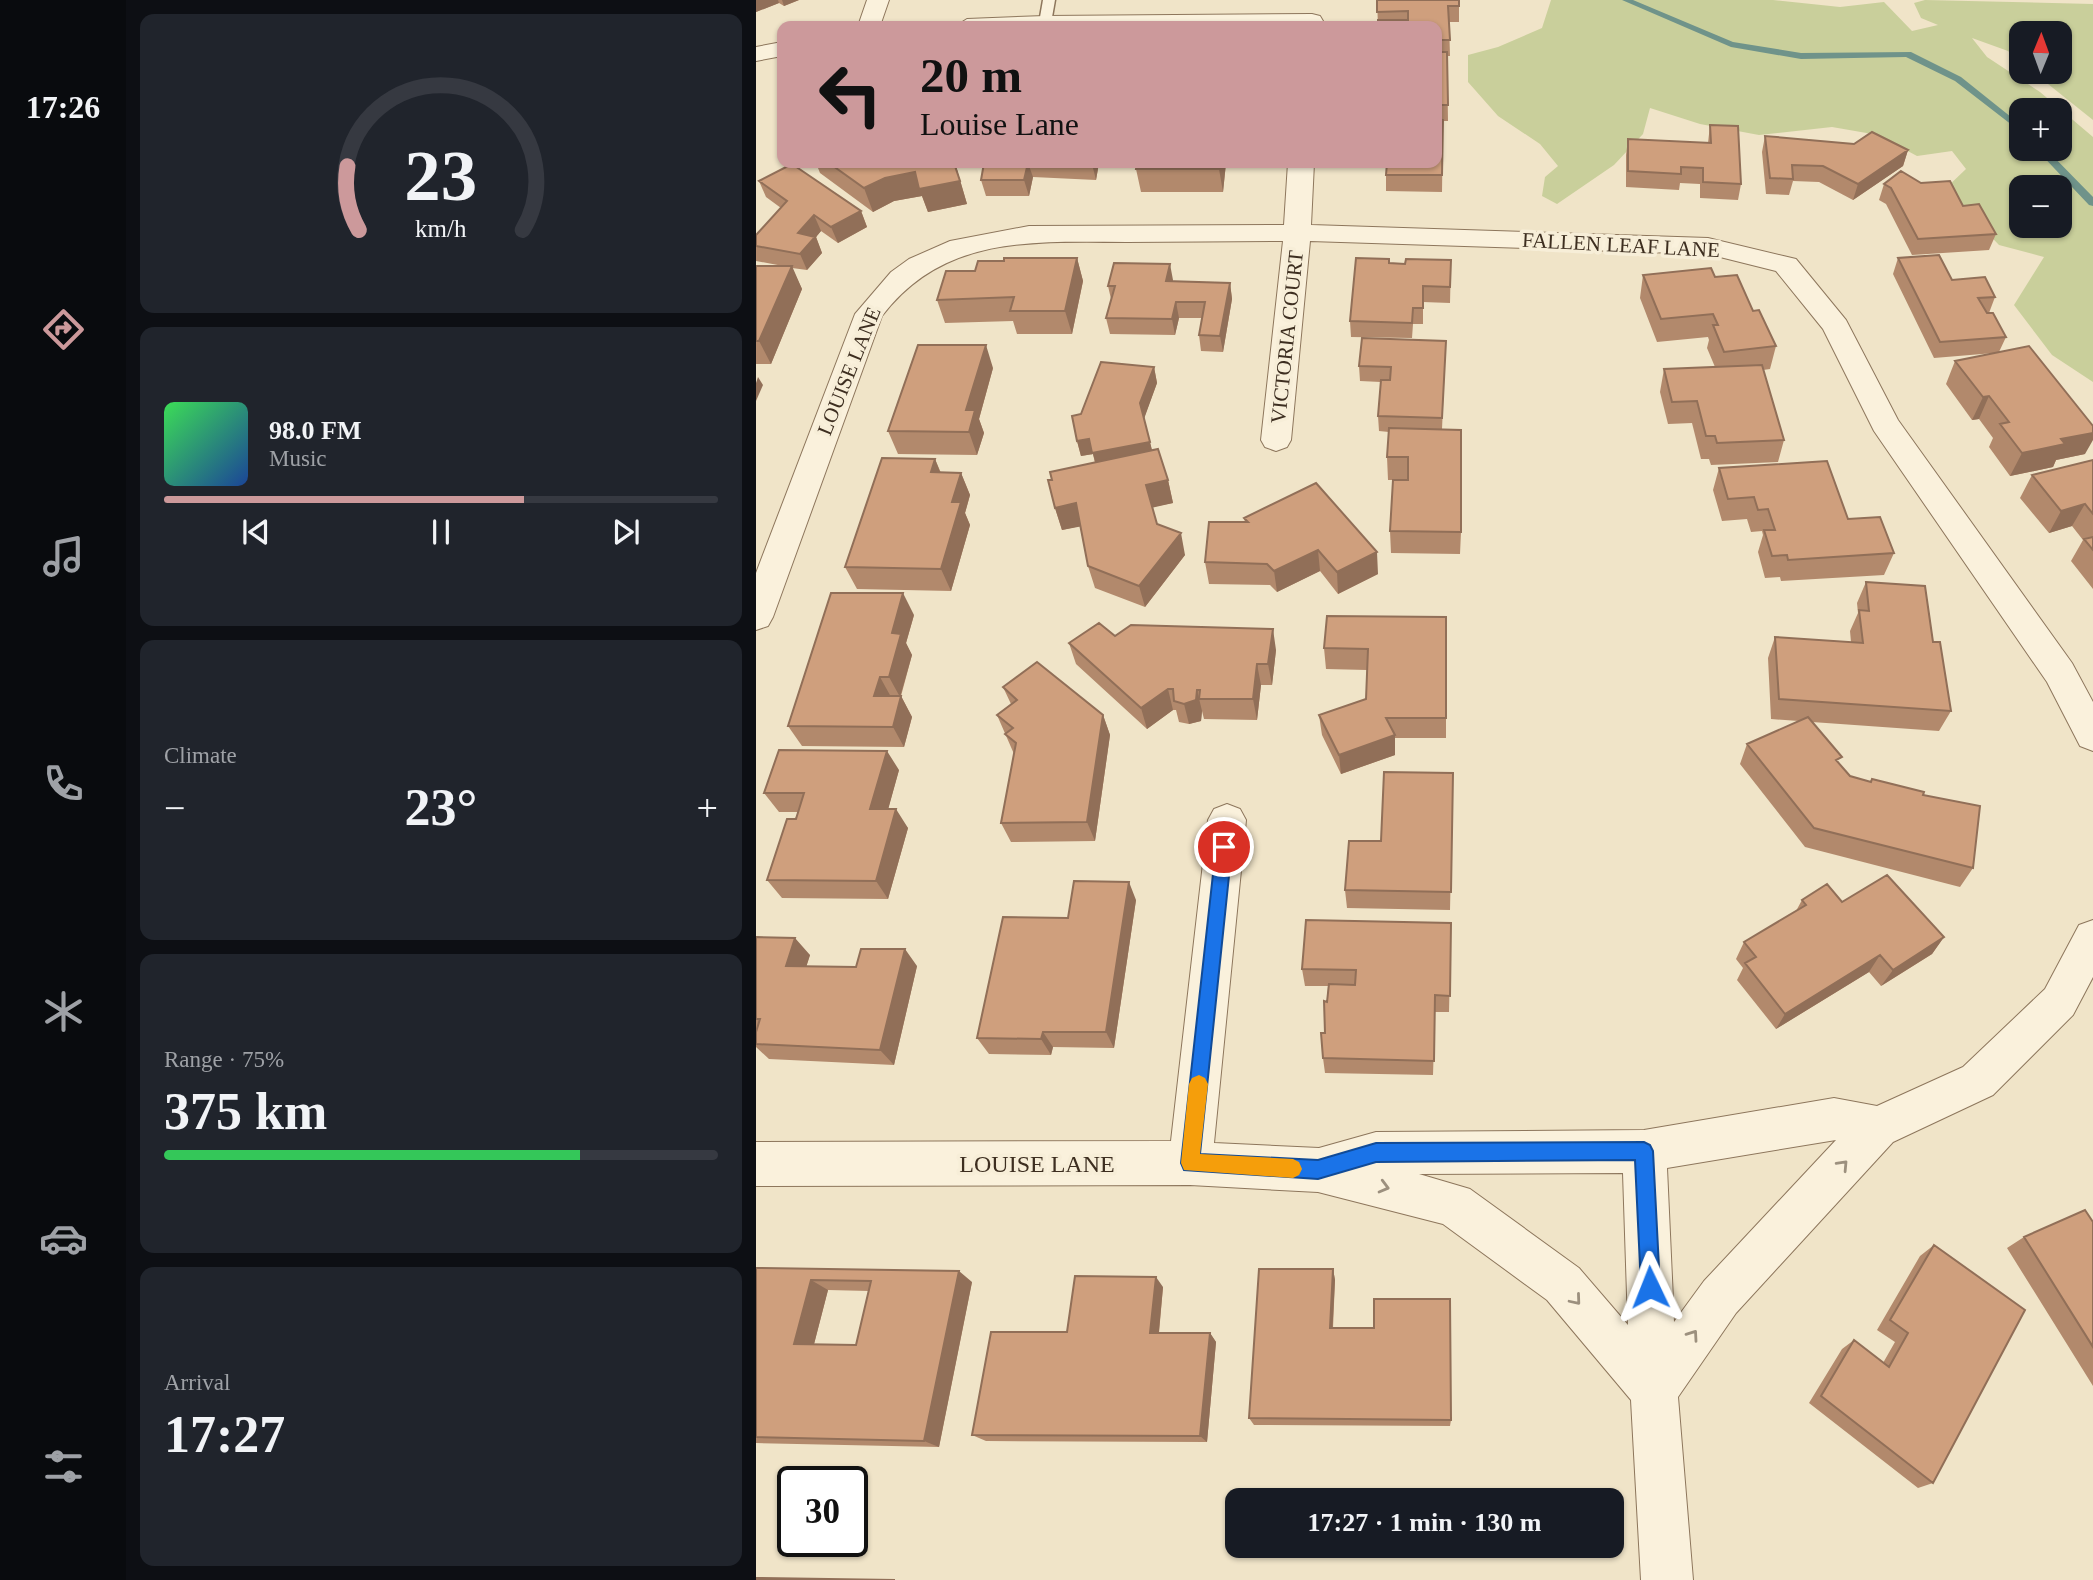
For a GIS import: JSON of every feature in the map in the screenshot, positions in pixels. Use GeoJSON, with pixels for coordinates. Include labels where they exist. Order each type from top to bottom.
{"type":"FeatureCollection","features":[{"type":"Feature","properties":{"kind":"street"},"geometry":{"type":"LineString","coordinates":[[871,21],[878,0]]}},
{"type":"Feature","properties":{"kind":"street"},"geometry":{"type":"LineString","coordinates":[[994,21],[1047,11],[1313,16]]}},
{"type":"Feature","properties":{"kind":"street"},"geometry":{"type":"LineString","coordinates":[[756,54],[777,51]]}},
{"type":"Feature","properties":{"kind":"street"},"geometry":{"type":"LineString","coordinates":[[1297,233],[1301,168]]}},
{"type":"Feature","properties":{"kind":"street","name":"FALLEN LEAF LANE"},"geometry":{"type":"LineString","coordinates":[[1297,233],[1346,232],[1708,246],[1786,265],[1836,326],[1885,425],[2052,662],[2093,736]]}},
{"type":"Feature","properties":{"kind":"street","name":"VICTORIA COURT"},"geometry":{"type":"LineString","coordinates":[[1276,440],[1297,233]]}},
{"type":"Feature","properties":{"kind":"street","name":"LOUISE LANE"},"geometry":{"type":"LineString","coordinates":[[756,617],[860,336],[883,293],[903,274],[929,258],[959,246],[1006,236],[1297,233]]}},
{"type":"Feature","properties":{"kind":"street"},"geometry":{"type":"LineString","coordinates":[[1190,1163],[1227,821]]}},
{"type":"Feature","properties":{"kind":"street"},"geometry":{"type":"LineString","coordinates":[[1654,1391],[1720,1297],[1878,1127],[1978,1081],[2059,1002],[2093,939]]}},
{"type":"Feature","properties":{"kind":"street"},"geometry":{"type":"LineString","coordinates":[[1667,1580],[1654,1391],[1644,1151],[1834,1119],[1878,1127]]}},
{"type":"Feature","properties":{"kind":"street","name":"LOUISE LANE"},"geometry":{"type":"LineString","coordinates":[[1318,1170],[1376,1153],[1644,1151]]}},
{"type":"Feature","properties":{"kind":"street","name":"LOUISE LANE"},"geometry":{"type":"LineString","coordinates":[[756,1164],[1190,1163],[1318,1170],[1454,1205],[1563,1284],[1654,1391]]}},
{"type":"Feature","properties":{"kind":"green space"},"geometry":{"type":"Polygon","coordinates":[[[1551,0],[1773,0],[1840,7],[1884,2],[1912,31],[1938,25],[1921,18],[1914,3],[1925,0],[2093,4],[2093,120],[2072,103],[2072,98],[2066,98],[2048,84],[2072,84],[2072,21],[2009,21],[2009,52],[1972,38],[1987,57],[2009,72],[2009,84],[2028,84],[2047,98],[2009,98],[2009,161],[2072,161],[2072,119],[2093,137],[2093,382],[2052,355],[2014,305],[2044,257],[1999,245],[1945,189],[1966,169],[1952,151],[1917,156],[1878,135],[1832,127],[1759,135],[1700,124],[1650,108],[1643,134],[1614,165],[1557,204],[1542,196],[1545,177],[1558,166],[1540,144],[1498,116],[1468,82],[1468,55],[1498,47],[1542,28],[1551,0]]]}},
{"type":"Feature","properties":{"kind":"building"},"geometry":{"type":"Polygon","coordinates":[[[1377,0],[1459,0],[1459,6],[1448,6],[1450,40],[1442,40],[1442,21],[1378,21],[1408,20],[1408,11],[1377,12],[1377,0]]]}},
{"type":"Feature","properties":{"kind":"building"},"geometry":{"type":"Polygon","coordinates":[[[1442,52],[1447,52],[1448,105],[1442,105],[1442,52]]]}},
{"type":"Feature","properties":{"kind":"building"},"geometry":{"type":"Polygon","coordinates":[[[1443,120],[1442,175],[1386,175],[1387,168],[1442,168],[1443,120]]]}},
{"type":"Feature","properties":{"kind":"building"},"geometry":{"type":"Polygon","coordinates":[[[1710,125],[1738,126],[1741,184],[1703,182],[1703,168],[1681,167],[1681,174],[1628,171],[1628,139],[1711,143],[1710,125]]]}},
{"type":"Feature","properties":{"kind":"building"},"geometry":{"type":"Polygon","coordinates":[[[1872,132],[1908,150],[1858,184],[1823,166],[1792,165],[1793,179],[1770,178],[1765,136],[1854,144],[1872,132]]]}},
{"type":"Feature","properties":{"kind":"building"},"geometry":{"type":"Polygon","coordinates":[[[784,168],[798,168],[861,211],[831,227],[814,215],[798,233],[815,237],[800,254],[756,246],[756,235],[787,201],[759,181],[784,168]]]}},
{"type":"Feature","properties":{"kind":"building"},"geometry":{"type":"Polygon","coordinates":[[[836,168],[956,168],[960,181],[919,189],[915,172],[885,178],[864,188],[836,168]]]}},
{"type":"Feature","properties":{"kind":"building"},"geometry":{"type":"Polygon","coordinates":[[[983,168],[1027,168],[1024,180],[981,180],[983,168]]]}},
{"type":"Feature","properties":{"kind":"building"},"geometry":{"type":"Polygon","coordinates":[[[1136,168],[1219,168],[1219,169],[1136,168]]]}},
{"type":"Feature","properties":{"kind":"building"},"geometry":{"type":"Polygon","coordinates":[[[1901,171],[1921,183],[1950,181],[1963,206],[1979,204],[1996,234],[1918,239],[1891,188],[1884,184],[1901,171]]]}},
{"type":"Feature","properties":{"kind":"building"},"geometry":{"type":"Polygon","coordinates":[[[1939,255],[1952,280],[1985,277],[1995,297],[1978,298],[1987,313],[1993,313],[2006,337],[1940,342],[1898,258],[1939,255]]]}},
{"type":"Feature","properties":{"kind":"building"},"geometry":{"type":"Polygon","coordinates":[[[1004,258],[1077,258],[1065,311],[1010,311],[1014,297],[937,300],[946,271],[975,271],[978,261],[1004,261],[1004,258]]]}},
{"type":"Feature","properties":{"kind":"building"},"geometry":{"type":"Polygon","coordinates":[[[1356,258],[1389,259],[1389,263],[1405,264],[1406,259],[1451,260],[1450,287],[1423,286],[1423,308],[1413,308],[1412,323],[1350,321],[1356,258]]]}},
{"type":"Feature","properties":{"kind":"building"},"geometry":{"type":"Polygon","coordinates":[[[1114,263],[1170,264],[1166,281],[1230,283],[1220,336],[1199,335],[1205,302],[1176,302],[1172,319],[1106,318],[1115,286],[1108,286],[1114,263]]]}},
{"type":"Feature","properties":{"kind":"building"},"geometry":{"type":"Polygon","coordinates":[[[756,266],[792,266],[759,341],[756,341],[756,266]]]}},
{"type":"Feature","properties":{"kind":"building"},"geometry":{"type":"Polygon","coordinates":[[[1711,268],[1715,277],[1737,275],[1753,311],[1759,310],[1776,346],[1724,352],[1713,325],[1718,325],[1713,314],[1661,319],[1643,275],[1711,268]]]}},
{"type":"Feature","properties":{"kind":"building"},"geometry":{"type":"Polygon","coordinates":[[[1362,338],[1446,341],[1442,418],[1378,416],[1381,380],[1390,380],[1391,367],[1359,366],[1362,338]]]}},
{"type":"Feature","properties":{"kind":"building"},"geometry":{"type":"Polygon","coordinates":[[[918,345],[986,345],[966,410],[975,410],[969,432],[888,431],[918,345]]]}},
{"type":"Feature","properties":{"kind":"building"},"geometry":{"type":"Polygon","coordinates":[[[2029,346],[2093,426],[2093,433],[2061,439],[2065,444],[2022,453],[2000,424],[2009,422],[1989,396],[1983,397],[1955,361],[2029,346]]]}},
{"type":"Feature","properties":{"kind":"building"},"geometry":{"type":"Polygon","coordinates":[[[1101,362],[1154,367],[1140,403],[1150,442],[1092,453],[1089,439],[1077,441],[1072,416],[1081,414],[1101,362]]]}},
{"type":"Feature","properties":{"kind":"building"},"geometry":{"type":"Polygon","coordinates":[[[1762,365],[1784,440],[1717,443],[1715,436],[1706,436],[1697,401],[1672,402],[1664,369],[1762,365]]]}},
{"type":"Feature","properties":{"kind":"building"},"geometry":{"type":"Polygon","coordinates":[[[1389,428],[1461,430],[1461,532],[1390,531],[1393,480],[1408,480],[1408,457],[1387,457],[1389,428]]]}},
{"type":"Feature","properties":{"kind":"building"},"geometry":{"type":"Polygon","coordinates":[[[1158,449],[1168,480],[1146,485],[1157,524],[1181,533],[1139,586],[1088,566],[1076,503],[1055,508],[1048,480],[1052,480],[1050,472],[1158,449]]]}},
{"type":"Feature","properties":{"kind":"building"},"geometry":{"type":"Polygon","coordinates":[[[882,458],[935,459],[931,472],[961,473],[952,502],[961,502],[941,569],[845,567],[882,458]]]}},
{"type":"Feature","properties":{"kind":"building"},"geometry":{"type":"Polygon","coordinates":[[[2093,460],[2093,514],[2085,504],[2061,511],[2032,475],[2093,460]]]}},
{"type":"Feature","properties":{"kind":"building"},"geometry":{"type":"Polygon","coordinates":[[[1827,461],[1848,519],[1880,517],[1894,553],[1788,560],[1787,555],[1772,556],[1764,530],[1775,530],[1768,509],[1758,510],[1754,497],[1728,499],[1719,468],[1827,461]]]}},
{"type":"Feature","properties":{"kind":"building"},"geometry":{"type":"Polygon","coordinates":[[[1316,483],[1377,552],[1337,572],[1318,550],[1274,571],[1267,564],[1205,562],[1209,522],[1248,522],[1244,518],[1316,483]]]}},
{"type":"Feature","properties":{"kind":"building"},"geometry":{"type":"Polygon","coordinates":[[[2093,537],[2093,550],[2084,539],[2093,537]]]}},
{"type":"Feature","properties":{"kind":"building"},"geometry":{"type":"Polygon","coordinates":[[[1866,582],[1925,586],[1933,642],[1940,642],[1951,711],[1779,699],[1775,637],[1863,643],[1859,610],[1869,611],[1866,582]]]}},
{"type":"Feature","properties":{"kind":"building"},"geometry":{"type":"Polygon","coordinates":[[[831,593],[903,593],[892,633],[901,634],[889,677],[880,677],[874,696],[901,696],[893,727],[788,726],[831,593]]]}},
{"type":"Feature","properties":{"kind":"building"},"geometry":{"type":"Polygon","coordinates":[[[1327,616],[1446,617],[1446,718],[1386,718],[1395,735],[1339,755],[1319,715],[1366,699],[1368,649],[1324,648],[1327,616]]]}},
{"type":"Feature","properties":{"kind":"building"},"geometry":{"type":"Polygon","coordinates":[[[1099,623],[1115,636],[1131,625],[1273,629],[1268,664],[1257,664],[1253,699],[1199,699],[1200,690],[1197,690],[1196,700],[1184,704],[1174,701],[1173,689],[1168,689],[1141,708],[1069,643],[1099,623]]]}},
{"type":"Feature","properties":{"kind":"building"},"geometry":{"type":"Polygon","coordinates":[[[1037,662],[1103,715],[1087,822],[1001,823],[1016,743],[1005,734],[1013,728],[997,715],[1017,700],[1003,687],[1037,662]]]}},
{"type":"Feature","properties":{"kind":"building"},"geometry":{"type":"Polygon","coordinates":[[[1808,717],[1842,757],[1836,760],[1850,776],[1980,806],[1973,868],[1814,828],[1747,744],[1808,717]]]}},
{"type":"Feature","properties":{"kind":"building"},"geometry":{"type":"Polygon","coordinates":[[[779,750],[887,751],[870,809],[896,809],[876,881],[767,880],[787,819],[796,819],[804,793],[764,793],[779,750]]]}},
{"type":"Feature","properties":{"kind":"building"},"geometry":{"type":"Polygon","coordinates":[[[1384,772],[1453,773],[1451,892],[1345,890],[1349,841],[1381,841],[1384,772]]]}},
{"type":"Feature","properties":{"kind":"building"},"geometry":{"type":"Polygon","coordinates":[[[1887,875],[1944,937],[1893,970],[1880,955],[1785,1014],[1745,963],[1756,957],[1744,942],[1806,905],[1802,900],[1827,884],[1842,902],[1887,875]]]}},
{"type":"Feature","properties":{"kind":"building"},"geometry":{"type":"Polygon","coordinates":[[[1074,881],[1129,882],[1106,1032],[1043,1032],[1041,1039],[977,1038],[1003,917],[1068,918],[1074,881]]]}},
{"type":"Feature","properties":{"kind":"building"},"geometry":{"type":"Polygon","coordinates":[[[1306,920],[1451,923],[1450,996],[1435,995],[1434,1061],[1323,1058],[1321,1033],[1325,1033],[1324,1001],[1327,1002],[1329,984],[1355,985],[1356,970],[1302,969],[1306,920]]]}},
{"type":"Feature","properties":{"kind":"building"},"geometry":{"type":"Polygon","coordinates":[[[756,937],[795,938],[786,966],[856,967],[861,949],[905,949],[880,1050],[756,1044],[760,1019],[756,1019],[756,937]]]}},
{"type":"Feature","properties":{"kind":"building"},"geometry":{"type":"Polygon","coordinates":[[[2085,1210],[2093,1222],[2093,1347],[2024,1237],[2085,1210]]]}},
{"type":"Feature","properties":{"kind":"building"},"geometry":{"type":"Polygon","coordinates":[[[1934,1245],[2025,1310],[1933,1483],[1821,1396],[1854,1340],[1889,1367],[1908,1333],[1890,1320],[1934,1245]]]}},
{"type":"Feature","properties":{"kind":"building"},"geometry":{"type":"Polygon","coordinates":[[[756,1268],[959,1271],[924,1441],[756,1437],[756,1268]],[[811,1280],[794,1344],[856,1345],[871,1281],[811,1280]]]}},
{"type":"Feature","properties":{"kind":"building"},"geometry":{"type":"Polygon","coordinates":[[[1259,1269],[1333,1269],[1330,1328],[1374,1328],[1374,1299],[1450,1299],[1451,1420],[1249,1418],[1259,1269]]]}},
{"type":"Feature","properties":{"kind":"building"},"geometry":{"type":"Polygon","coordinates":[[[1075,1276],[1156,1277],[1150,1333],[1210,1333],[1200,1436],[972,1435],[991,1332],[1067,1332],[1075,1276]]]}},
{"type":"Feature","properties":{"kind":"building"},"geometry":{"type":"Polygon","coordinates":[[[756,1578],[895,1580],[756,1580],[756,1578]]]}},
{"type":"Feature","properties":{"kind":"waterway"},"geometry":{"type":"LineString","coordinates":[[1626,0],[1731,44],[1801,56],[1908,54],[1958,79],[2009,119]]}},
{"type":"Feature","properties":{"kind":"waterway"},"geometry":{"type":"LineString","coordinates":[[2053,161],[2093,203]]}},
{"type":"Feature","properties":{"kind":"slow traffic"},"geometry":{"type":"LineString","coordinates":[[1199,1084],[1190,1163],[1293,1169]]}},
{"type":"Feature","properties":{"kind":"route"},"geometry":{"type":"LineString","coordinates":[[1224,847],[1190,1163],[1318,1170],[1376,1153],[1644,1151],[1650,1287]]}}]}
